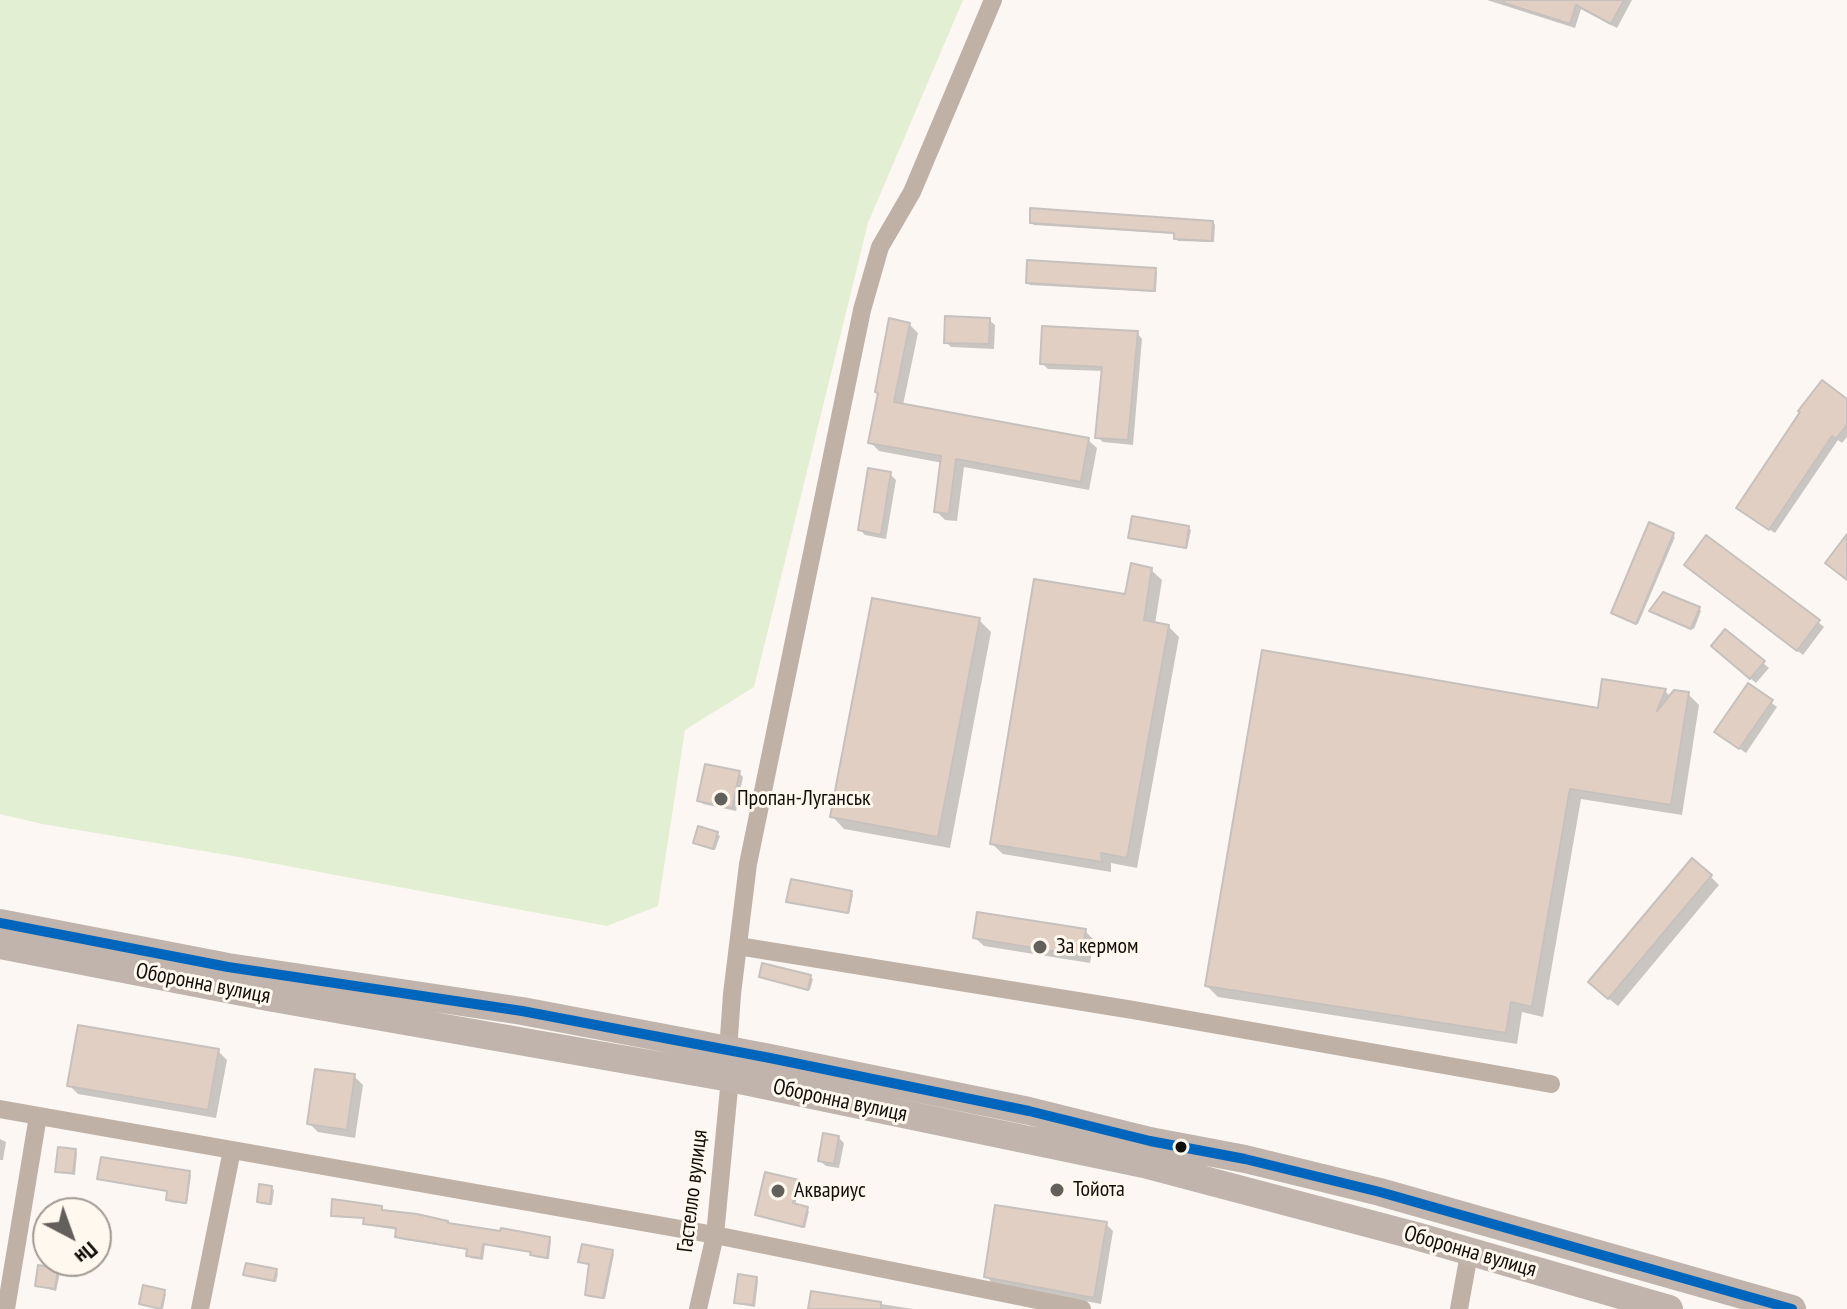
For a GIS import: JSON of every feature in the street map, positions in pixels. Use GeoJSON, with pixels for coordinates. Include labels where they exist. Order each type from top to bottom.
{"type":"FeatureCollection","features":[{"type":"Feature","properties":{"kind":"main road","name":"Оборонна вулиця"},"geometry":{"type":"LineString","coordinates":[[0,923],[228,967],[522,1011],[729,1065],[1144,1164],[1416,1236],[1469,1254],[1669,1309]]}},
{"type":"Feature","properties":{"kind":"main road","name":"Оборонна вулиця"},"geometry":{"type":"LineString","coordinates":[[0,945],[268,997],[1029,1111],[1380,1192],[1792,1309]]}},
{"type":"Feature","properties":{"kind":"street","name":"Гастелло вулиця"},"geometry":{"type":"LineString","coordinates":[[698,1309],[715,1235],[738,946],[748,864],[862,310],[880,247],[912,192],[993,0]]}},
{"type":"Feature","properties":{"kind":"street"},"geometry":{"type":"LineString","coordinates":[[738,946],[1133,1010],[1551,1084]]}},
{"type":"Feature","properties":{"kind":"street"},"geometry":{"type":"LineString","coordinates":[[0,1109],[715,1235],[1082,1309]]}},
{"type":"Feature","properties":{"kind":"street"},"geometry":{"type":"LineString","coordinates":[[6,1309],[38,1116]]}},
{"type":"Feature","properties":{"kind":"street"},"geometry":{"type":"LineString","coordinates":[[200,1309],[232,1150]]}},
{"type":"Feature","properties":{"kind":"street"},"geometry":{"type":"LineString","coordinates":[[1459,1309],[1469,1254]]}},
{"type":"Feature","properties":{"kind":"green space"},"geometry":{"type":"Polygon","coordinates":[[[0,0],[963,0],[868,223],[754,687],[685,730],[658,906],[607,926],[0,814],[0,0]]]}},
{"type":"Feature","properties":{"kind":"building"},"geometry":{"type":"Polygon","coordinates":[[[1504,0],[1624,0],[1611,24],[1576,5],[1570,24],[1504,3],[1504,0]]]}},
{"type":"Feature","properties":{"kind":"building"},"geometry":{"type":"Polygon","coordinates":[[[1030,208],[1213,221],[1212,241],[1174,239],[1174,233],[1030,223],[1030,208]]]}},
{"type":"Feature","properties":{"kind":"building"},"geometry":{"type":"Polygon","coordinates":[[[1027,260],[1156,268],[1154,291],[1026,283],[1027,260]]]}},
{"type":"Feature","properties":{"kind":"building"},"geometry":{"type":"Polygon","coordinates":[[[945,316],[990,318],[989,344],[944,343],[945,316]]]}},
{"type":"Feature","properties":{"kind":"building"},"geometry":{"type":"Polygon","coordinates":[[[889,318],[910,323],[894,402],[1089,438],[1081,482],[956,459],[949,514],[934,512],[941,456],[868,443],[889,318]]]}},
{"type":"Feature","properties":{"kind":"building"},"geometry":{"type":"Polygon","coordinates":[[[1042,326],[1138,331],[1128,440],[1095,438],[1102,367],[1040,364],[1042,326]]]}},
{"type":"Feature","properties":{"kind":"building"},"geometry":{"type":"Polygon","coordinates":[[[1822,380],[1847,399],[1847,425],[1836,439],[1832,436],[1769,530],[1736,508],[1798,411],[1822,380]]]}},
{"type":"Feature","properties":{"kind":"building"},"geometry":{"type":"Polygon","coordinates":[[[868,468],[891,472],[881,535],[858,530],[868,468]]]}},
{"type":"Feature","properties":{"kind":"building"},"geometry":{"type":"Polygon","coordinates":[[[1132,516],[1189,526],[1186,548],[1128,538],[1132,516]]]}},
{"type":"Feature","properties":{"kind":"building"},"geometry":{"type":"Polygon","coordinates":[[[1649,522],[1674,533],[1636,624],[1611,613],[1649,522]]]}},
{"type":"Feature","properties":{"kind":"building"},"geometry":{"type":"Polygon","coordinates":[[[1847,534],[1847,580],[1825,563],[1847,534]]]}},
{"type":"Feature","properties":{"kind":"building"},"geometry":{"type":"Polygon","coordinates":[[[1706,535],[1820,620],[1797,651],[1684,565],[1706,535]]]}},
{"type":"Feature","properties":{"kind":"building"},"geometry":{"type":"Polygon","coordinates":[[[1131,563],[1152,568],[1144,620],[1169,625],[1127,858],[1101,853],[1102,862],[990,844],[1034,579],[1125,594],[1131,563]]]}},
{"type":"Feature","properties":{"kind":"building"},"geometry":{"type":"Polygon","coordinates":[[[1663,592],[1700,607],[1691,629],[1649,611],[1663,592]]]}},
{"type":"Feature","properties":{"kind":"building"},"geometry":{"type":"Polygon","coordinates":[[[872,598],[980,618],[938,837],[830,817],[872,598]]]}},
{"type":"Feature","properties":{"kind":"building"},"geometry":{"type":"Polygon","coordinates":[[[1725,629],[1765,661],[1750,679],[1711,646],[1725,629]]]}},
{"type":"Feature","properties":{"kind":"building"},"geometry":{"type":"Polygon","coordinates":[[[1262,650],[1598,708],[1602,679],[1666,689],[1657,711],[1674,690],[1689,692],[1671,805],[1570,789],[1532,1007],[1511,1002],[1506,1033],[1205,986],[1262,650]]]}},
{"type":"Feature","properties":{"kind":"building"},"geometry":{"type":"Polygon","coordinates":[[[1748,683],[1773,700],[1739,749],[1714,732],[1748,683]]]}},
{"type":"Feature","properties":{"kind":"building"},"geometry":{"type":"Polygon","coordinates":[[[705,764],[740,771],[732,808],[697,801],[705,764]]]}},
{"type":"Feature","properties":{"kind":"building"},"geometry":{"type":"Polygon","coordinates":[[[698,826],[718,832],[713,849],[693,843],[698,826]]]}},
{"type":"Feature","properties":{"kind":"building"},"geometry":{"type":"Polygon","coordinates":[[[1692,858],[1712,875],[1608,999],[1588,982],[1692,858]]]}},
{"type":"Feature","properties":{"kind":"building"},"geometry":{"type":"Polygon","coordinates":[[[791,879],[852,891],[848,913],[786,902],[791,879]]]}},
{"type":"Feature","properties":{"kind":"building"},"geometry":{"type":"Polygon","coordinates":[[[977,912],[1086,929],[1082,956],[973,938],[977,912]]]}},
{"type":"Feature","properties":{"kind":"building"},"geometry":{"type":"Polygon","coordinates":[[[762,963],[811,975],[808,990],[759,977],[762,963]]]}},
{"type":"Feature","properties":{"kind":"building"},"geometry":{"type":"Polygon","coordinates":[[[78,1025],[219,1049],[208,1110],[67,1086],[78,1025]]]}},
{"type":"Feature","properties":{"kind":"building"},"geometry":{"type":"Polygon","coordinates":[[[315,1069],[355,1074],[347,1130],[307,1124],[315,1069]]]}},
{"type":"Feature","properties":{"kind":"building"},"geometry":{"type":"Polygon","coordinates":[[[823,1133],[839,1136],[834,1164],[818,1161],[823,1133]]]}},
{"type":"Feature","properties":{"kind":"building"},"geometry":{"type":"Polygon","coordinates":[[[58,1147],[76,1149],[73,1173],[55,1172],[58,1147]]]}},
{"type":"Feature","properties":{"kind":"building"},"geometry":{"type":"Polygon","coordinates":[[[101,1157],[190,1171],[186,1203],[166,1200],[167,1191],[97,1179],[101,1157]]]}},
{"type":"Feature","properties":{"kind":"building","name":"Аквариус"},"geometry":{"type":"Polygon","coordinates":[[[765,1172],[799,1180],[793,1203],[808,1207],[803,1227],[755,1215],[765,1172]]]}},
{"type":"Feature","properties":{"kind":"building"},"geometry":{"type":"Polygon","coordinates":[[[259,1184],[272,1186],[270,1204],[257,1202],[259,1184]]]}},
{"type":"Feature","properties":{"kind":"building"},"geometry":{"type":"Polygon","coordinates":[[[332,1199],[382,1206],[382,1210],[417,1214],[448,1223],[550,1237],[547,1258],[530,1255],[531,1252],[483,1244],[481,1258],[466,1256],[467,1249],[395,1237],[396,1228],[363,1224],[364,1218],[331,1216],[332,1199]]]}},
{"type":"Feature","properties":{"kind":"building"},"geometry":{"type":"Polygon","coordinates":[[[995,1205],[1107,1222],[1094,1298],[984,1277],[995,1205]]]}},
{"type":"Feature","properties":{"kind":"building"},"geometry":{"type":"Polygon","coordinates":[[[582,1244],[613,1250],[603,1298],[585,1295],[589,1264],[578,1262],[582,1244]]]}},
{"type":"Feature","properties":{"kind":"building"},"geometry":{"type":"Polygon","coordinates":[[[246,1263],[277,1269],[274,1281],[243,1275],[246,1263]]]}},
{"type":"Feature","properties":{"kind":"building"},"geometry":{"type":"Polygon","coordinates":[[[738,1274],[757,1277],[753,1305],[734,1303],[738,1274]]]}},
{"type":"Feature","properties":{"kind":"building"},"geometry":{"type":"Polygon","coordinates":[[[36,1277],[57,1277],[55,1289],[35,1286],[36,1277]]]}},
{"type":"Feature","properties":{"kind":"building"},"geometry":{"type":"Polygon","coordinates":[[[143,1285],[165,1290],[161,1309],[139,1304],[143,1285]]]}},
{"type":"Feature","properties":{"kind":"building"},"geometry":{"type":"Polygon","coordinates":[[[811,1291],[881,1302],[881,1309],[808,1309],[811,1291]]]}},
{"type":"Feature","properties":{"kind":"transit line"},"geometry":{"type":"LineString","coordinates":[[0,923],[228,967],[522,1011],[1029,1111],[1380,1192],[1792,1309]]}},
{"type":"Feature","properties":{"kind":"place","name":"Пропан-Луганськ"},"geometry":{"type":"Point","coordinates":[721,799]}},
{"type":"Feature","properties":{"kind":"place","name":"За кермом"},"geometry":{"type":"Point","coordinates":[1040,947]}},
{"type":"Feature","properties":{"kind":"place","name":"Тойота"},"geometry":{"type":"Point","coordinates":[1057,1190]}},
{"type":"Feature","properties":{"kind":"place","name":"Аквариус"},"geometry":{"type":"Point","coordinates":[778,1191]}}]}
